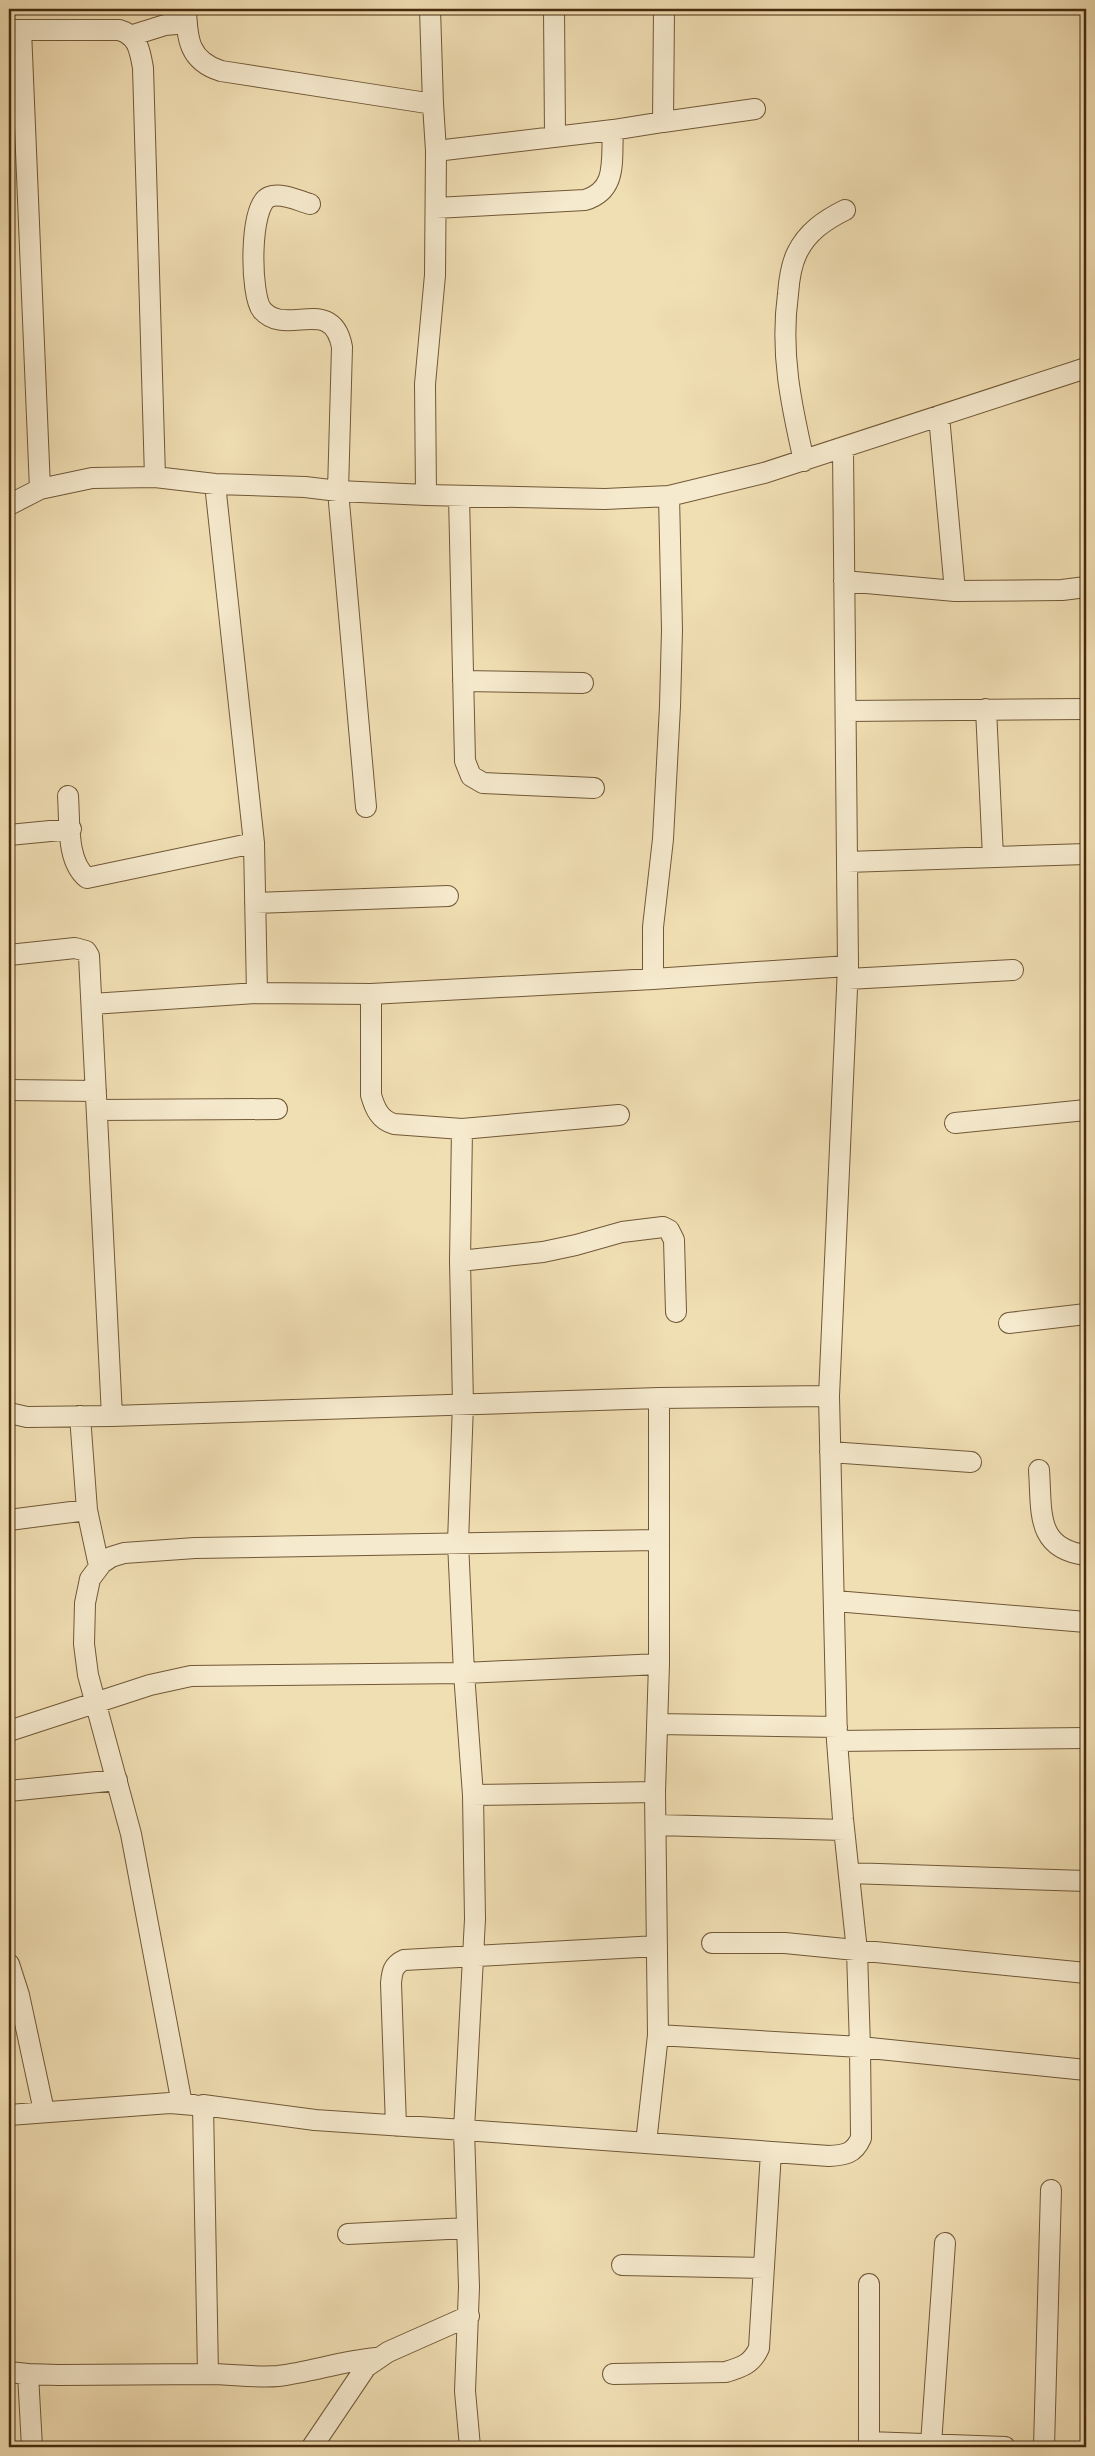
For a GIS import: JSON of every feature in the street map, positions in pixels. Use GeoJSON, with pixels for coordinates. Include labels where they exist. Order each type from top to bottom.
{"type":"FeatureCollection","features":[{"type":"Feature","properties":{"kind":"street"},"geometry":{"type":"LineString","coordinates":[[426,494],[425,384],[435,275],[436,208],[436,151],[430,9]]}},
{"type":"Feature","properties":{"kind":"street"},"geometry":{"type":"LineString","coordinates":[[554,9],[555,137]]}},
{"type":"Feature","properties":{"kind":"street"},"geometry":{"type":"LineString","coordinates":[[663,122],[664,9]]}},
{"type":"Feature","properties":{"kind":"street"},"geometry":{"type":"LineString","coordinates":[[130,36],[186,16],[190,44],[206,66],[221,71],[433,104]]}},
{"type":"Feature","properties":{"kind":"street"},"geometry":{"type":"LineString","coordinates":[[40,489],[15,30],[119,30],[130,36],[138,46],[143,68],[155,477]]}},
{"type":"Feature","properties":{"kind":"street"},"geometry":{"type":"LineString","coordinates":[[436,151],[613,130],[755,109]]}},
{"type":"Feature","properties":{"kind":"street"},"geometry":{"type":"LineString","coordinates":[[436,208],[585,200],[597,197],[608,184],[613,130]]}},
{"type":"Feature","properties":{"kind":"street"},"geometry":{"type":"LineString","coordinates":[[310,204],[279,196],[269,197],[262,203],[255,224],[255,290],[261,308],[269,316],[278,319],[324,319],[340,334],[342,347],[338,491],[366,807]]}},
{"type":"Feature","properties":{"kind":"street"},"geometry":{"type":"LineString","coordinates":[[804,461],[788,394],[785,355],[785,315],[790,277],[797,253],[812,232],[826,219],[844,210]]}},
{"type":"Feature","properties":{"kind":"street"},"geometry":{"type":"LineString","coordinates":[[9,505],[40,489],[92,478],[155,477],[215,484],[304,486],[338,491],[459,496],[605,499],[669,496],[764,473],[804,461],[1086,368]]}},
{"type":"Feature","properties":{"kind":"street"},"geometry":{"type":"LineString","coordinates":[[939,416],[955,591]]}},
{"type":"Feature","properties":{"kind":"street"},"geometry":{"type":"LineString","coordinates":[[9,2115],[44,2111],[182,2104],[316,2120],[829,2156],[848,2154],[856,2148],[861,2138],[857,1951],[844,1830],[837,1734],[829,1396],[848,973],[843,449]]}},
{"type":"Feature","properties":{"kind":"street"},"geometry":{"type":"LineString","coordinates":[[215,484],[254,843],[257,992]]}},
{"type":"Feature","properties":{"kind":"street"},"geometry":{"type":"LineString","coordinates":[[459,496],[465,761],[471,776],[483,783],[594,788]]}},
{"type":"Feature","properties":{"kind":"street"},"geometry":{"type":"LineString","coordinates":[[653,980],[653,927],[663,840],[670,706],[672,630],[669,496]]}},
{"type":"Feature","properties":{"kind":"street"},"geometry":{"type":"LineString","coordinates":[[844,581],[955,591],[1062,590],[1086,587]]}},
{"type":"Feature","properties":{"kind":"street"},"geometry":{"type":"LineString","coordinates":[[463,681],[583,683]]}},
{"type":"Feature","properties":{"kind":"street"},"geometry":{"type":"LineString","coordinates":[[986,709],[993,857]]}},
{"type":"Feature","properties":{"kind":"street"},"geometry":{"type":"LineString","coordinates":[[846,711],[1086,709]]}},
{"type":"Feature","properties":{"kind":"street"},"geometry":{"type":"LineString","coordinates":[[68,796],[73,859],[80,872],[87,878],[254,843]]}},
{"type":"Feature","properties":{"kind":"street"},"geometry":{"type":"LineString","coordinates":[[9,835],[71,830]]}},
{"type":"Feature","properties":{"kind":"street"},"geometry":{"type":"LineString","coordinates":[[847,862],[1086,854]]}},
{"type":"Feature","properties":{"kind":"street"},"geometry":{"type":"LineString","coordinates":[[255,903],[448,896]]}},
{"type":"Feature","properties":{"kind":"street"},"geometry":{"type":"LineString","coordinates":[[9,955],[75,948],[86,951],[89,956],[112,1416]]}},
{"type":"Feature","properties":{"kind":"street"},"geometry":{"type":"LineString","coordinates":[[92,1004],[257,992],[371,994],[653,980],[848,973],[1013,970]]}},
{"type":"Feature","properties":{"kind":"street"},"geometry":{"type":"LineString","coordinates":[[371,994],[371,1094],[374,1108],[385,1121],[394,1124],[462,1129],[619,1115]]}},
{"type":"Feature","properties":{"kind":"street"},"geometry":{"type":"LineString","coordinates":[[9,1090],[97,1100],[277,1109]]}},
{"type":"Feature","properties":{"kind":"street"},"geometry":{"type":"LineString","coordinates":[[955,1123],[1086,1110]]}},
{"type":"Feature","properties":{"kind":"street"},"geometry":{"type":"LineString","coordinates":[[462,1129],[460,1261],[463,1404],[458,1542],[464,1673],[473,1795],[476,1919],[464,2130],[469,2316],[465,2391],[470,2447]]}},
{"type":"Feature","properties":{"kind":"street"},"geometry":{"type":"LineString","coordinates":[[460,1261],[543,1252],[576,1246],[622,1232],[663,1228],[668,1230],[674,1240],[676,1312]]}},
{"type":"Feature","properties":{"kind":"street"},"geometry":{"type":"LineString","coordinates":[[1009,1323],[1086,1314]]}},
{"type":"Feature","properties":{"kind":"street"},"geometry":{"type":"LineString","coordinates":[[9,1414],[27,1417],[112,1416],[659,1398],[829,1396]]}},
{"type":"Feature","properties":{"kind":"street"},"geometry":{"type":"LineString","coordinates":[[646,2143],[658,2035],[656,1792],[659,1664],[659,1398]]}},
{"type":"Feature","properties":{"kind":"street"},"geometry":{"type":"LineString","coordinates":[[80,1416],[87,1510],[99,1566]]}},
{"type":"Feature","properties":{"kind":"street"},"geometry":{"type":"LineString","coordinates":[[830,1452],[971,1462]]}},
{"type":"Feature","properties":{"kind":"street"},"geometry":{"type":"LineString","coordinates":[[1040,1470],[1043,1524],[1049,1538],[1055,1544],[1071,1553],[1086,1555]]}},
{"type":"Feature","properties":{"kind":"street"},"geometry":{"type":"LineString","coordinates":[[9,1520],[45,1517],[87,1510]]}},
{"type":"Feature","properties":{"kind":"street"},"geometry":{"type":"LineString","coordinates":[[182,2104],[131,1834],[88,1674],[84,1644],[85,1603],[90,1579],[99,1566],[111,1557],[124,1553],[195,1548],[658,1540]]}},
{"type":"Feature","properties":{"kind":"street"},"geometry":{"type":"LineString","coordinates":[[834,1601],[1086,1622]]}},
{"type":"Feature","properties":{"kind":"street"},"geometry":{"type":"LineString","coordinates":[[9,1731],[150,1685],[191,1676],[464,1673],[659,1664]]}},
{"type":"Feature","properties":{"kind":"street"},"geometry":{"type":"LineString","coordinates":[[657,1724],[837,1734],[1086,1738]]}},
{"type":"Feature","properties":{"kind":"street"},"geometry":{"type":"LineString","coordinates":[[9,1791],[117,1780]]}},
{"type":"Feature","properties":{"kind":"street"},"geometry":{"type":"LineString","coordinates":[[473,1795],[656,1792]]}},
{"type":"Feature","properties":{"kind":"street"},"geometry":{"type":"LineString","coordinates":[[656,1825],[844,1830]]}},
{"type":"Feature","properties":{"kind":"street"},"geometry":{"type":"LineString","coordinates":[[849,1873],[1086,1881]]}},
{"type":"Feature","properties":{"kind":"street"},"geometry":{"type":"LineString","coordinates":[[712,1943],[785,1943],[1086,1973]]}},
{"type":"Feature","properties":{"kind":"street"},"geometry":{"type":"LineString","coordinates":[[396,2126],[391,1983],[392,1970],[404,1960],[657,1946]]}},
{"type":"Feature","properties":{"kind":"street"},"geometry":{"type":"LineString","coordinates":[[9,1964],[19,1995],[44,2111]]}},
{"type":"Feature","properties":{"kind":"street"},"geometry":{"type":"LineString","coordinates":[[658,2035],[860,2047],[1086,2070]]}},
{"type":"Feature","properties":{"kind":"street"},"geometry":{"type":"LineString","coordinates":[[203,2105],[208,2374]]}},
{"type":"Feature","properties":{"kind":"street"},"geometry":{"type":"LineString","coordinates":[[613,2374],[726,2372],[743,2367],[754,2358],[759,2348],[771,2152]]}},
{"type":"Feature","properties":{"kind":"street"},"geometry":{"type":"LineString","coordinates":[[1044,2447],[1051,2190]]}},
{"type":"Feature","properties":{"kind":"street"},"geometry":{"type":"LineString","coordinates":[[348,2234],[467,2228]]}},
{"type":"Feature","properties":{"kind":"street"},"geometry":{"type":"LineString","coordinates":[[931,2444],[945,2243]]}},
{"type":"Feature","properties":{"kind":"street"},"geometry":{"type":"LineString","coordinates":[[622,2265],[764,2268]]}},
{"type":"Feature","properties":{"kind":"street"},"geometry":{"type":"LineString","coordinates":[[869,2284],[869,2445],[931,2444],[1005,2447]]}},
{"type":"Feature","properties":{"kind":"street"},"geometry":{"type":"LineString","coordinates":[[312,2447],[366,2367],[376,2358],[469,2316]]}},
{"type":"Feature","properties":{"kind":"street"},"geometry":{"type":"LineString","coordinates":[[32,2447],[19,2373],[77,2376],[208,2374],[275,2376],[305,2372],[347,2361],[376,2358]]}}]}
